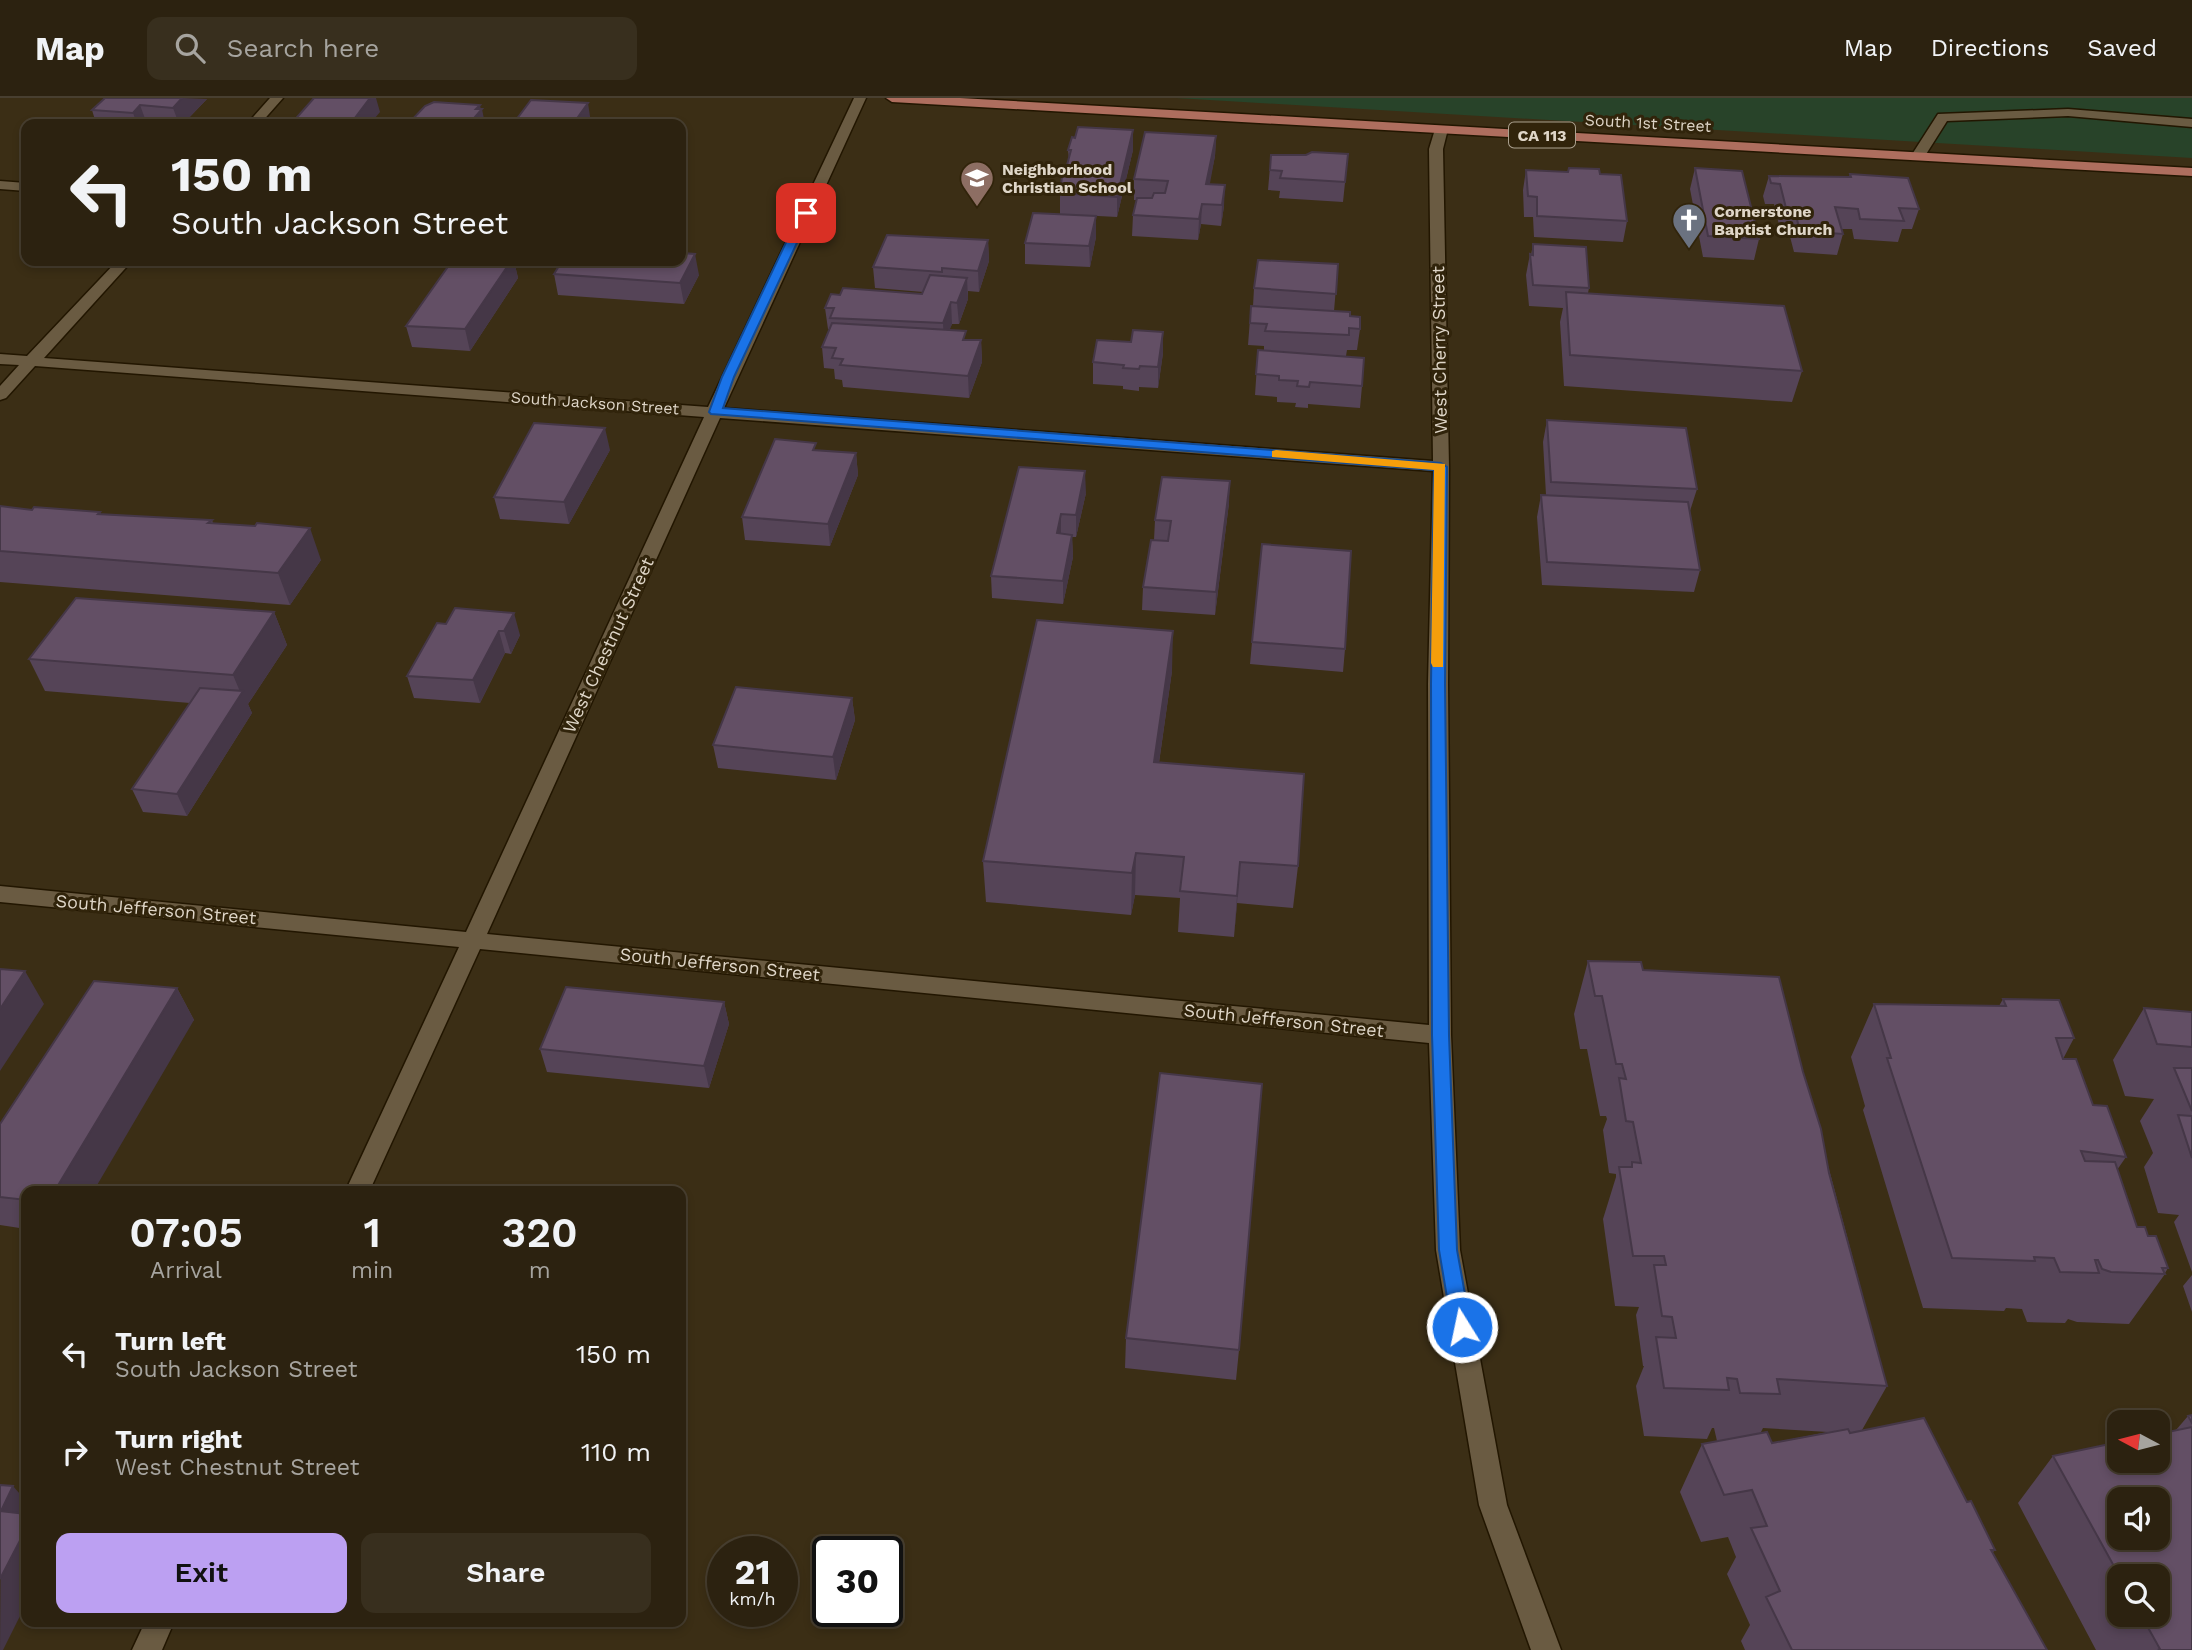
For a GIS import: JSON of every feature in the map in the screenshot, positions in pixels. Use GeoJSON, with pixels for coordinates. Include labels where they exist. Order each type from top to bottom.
{"type":"FeatureCollection","features":[{"type":"Feature","properties":{"kind":"main road","name":"South 1st Street"},"geometry":{"type":"LineString","coordinates":[[892,98],[2192,172]]}},
{"type":"Feature","properties":{"kind":"street"},"geometry":{"type":"LineString","coordinates":[[258,119],[277,98]]}},
{"type":"Feature","properties":{"kind":"street","name":"West Chestnut Street"},"geometry":{"type":"LineString","coordinates":[[360,1186],[716,412],[728,377],[860,98]]}},
{"type":"Feature","properties":{"kind":"street"},"geometry":{"type":"LineString","coordinates":[[1918,156],[1943,117],[2032,111],[2138,114],[2192,123]]}},
{"type":"Feature","properties":{"kind":"street","name":"West Cherry Street"},"geometry":{"type":"LineString","coordinates":[[1441,129],[1436,149],[1441,467],[1438,684],[1440,1035],[1450,1264],[1493,1505],[1546,1650]]}},
{"type":"Feature","properties":{"kind":"street"},"geometry":{"type":"LineString","coordinates":[[0,185],[21,187]]}},
{"type":"Feature","properties":{"kind":"street"},"geometry":{"type":"LineString","coordinates":[[0,395],[120,266]]}},
{"type":"Feature","properties":{"kind":"street","name":"South Jackson Street"},"geometry":{"type":"LineString","coordinates":[[0,359],[1441,467]]}},
{"type":"Feature","properties":{"kind":"street","name":"South Jefferson Street"},"geometry":{"type":"LineString","coordinates":[[0,894],[1440,1035]]}},
{"type":"Feature","properties":{"kind":"street"},"geometry":{"type":"LineString","coordinates":[[148,1650],[158,1627]]}},
{"type":"Feature","properties":{"kind":"green space"},"geometry":{"type":"Polygon","coordinates":[[[1176,98],[2192,98],[2192,158],[1176,98]]]}},
{"type":"Feature","properties":{"kind":"building"},"geometry":{"type":"Polygon","coordinates":[[[105,98],[182,98],[173,108],[140,105],[133,113],[92,110],[105,98]]]}},
{"type":"Feature","properties":{"kind":"building"},"geometry":{"type":"Polygon","coordinates":[[[314,98],[370,98],[355,118],[368,119],[295,119],[314,98]]]}},
{"type":"Feature","properties":{"kind":"building"},"geometry":{"type":"Polygon","coordinates":[[[531,100],[588,103],[577,119],[517,119],[531,100]]]}},
{"type":"Feature","properties":{"kind":"building"},"geometry":{"type":"Polygon","coordinates":[[[434,102],[480,105],[476,109],[482,109],[473,119],[413,119],[425,106],[434,102]]]}},
{"type":"Feature","properties":{"kind":"building"},"geometry":{"type":"Polygon","coordinates":[[[1078,127],[1133,130],[1117,197],[1060,193],[1063,168],[1066,169],[1071,150],[1068,150],[1078,127]]]}},
{"type":"Feature","properties":{"kind":"building"},"geometry":{"type":"Polygon","coordinates":[[[1145,132],[1216,136],[1206,184],[1225,185],[1222,205],[1202,204],[1199,219],[1133,215],[1137,198],[1152,198],[1154,193],[1165,193],[1168,181],[1134,179],[1145,132]]]}},
{"type":"Feature","properties":{"kind":"building"},"geometry":{"type":"Polygon","coordinates":[[[1312,152],[1348,154],[1345,182],[1280,178],[1282,171],[1270,170],[1271,155],[1306,155],[1312,152]]]}},
{"type":"Feature","properties":{"kind":"building"},"geometry":{"type":"Polygon","coordinates":[[[1569,168],[1599,169],[1600,174],[1621,175],[1627,221],[1537,216],[1537,197],[1528,196],[1526,170],[1568,172],[1569,168]]]}},
{"type":"Feature","properties":{"kind":"building"},"geometry":{"type":"Polygon","coordinates":[[[1695,168],[1742,171],[1759,239],[1708,236],[1695,168]]]}},
{"type":"Feature","properties":{"kind":"building"},"geometry":{"type":"Polygon","coordinates":[[[1850,174],[1908,178],[1919,209],[1899,208],[1904,221],[1860,219],[1858,209],[1835,207],[1843,234],[1800,231],[1794,208],[1786,208],[1780,184],[1771,183],[1769,176],[1851,177],[1850,174]]]}},
{"type":"Feature","properties":{"kind":"building"},"geometry":{"type":"Polygon","coordinates":[[[1033,213],[1096,216],[1089,246],[1025,243],[1033,213]]]}},
{"type":"Feature","properties":{"kind":"building"},"geometry":{"type":"Polygon","coordinates":[[[887,235],[988,240],[978,271],[942,268],[942,272],[873,267],[887,235]]]}},
{"type":"Feature","properties":{"kind":"building"},"geometry":{"type":"Polygon","coordinates":[[[1533,244],[1586,247],[1589,288],[1533,285],[1530,254],[1533,255],[1533,244]]]}},
{"type":"Feature","properties":{"kind":"building"},"geometry":{"type":"Polygon","coordinates":[[[686,253],[695,254],[680,283],[554,274],[559,266],[686,266],[686,253]]]}},
{"type":"Feature","properties":{"kind":"building"},"geometry":{"type":"Polygon","coordinates":[[[1258,260],[1338,264],[1336,294],[1254,288],[1258,260]]]}},
{"type":"Feature","properties":{"kind":"building"},"geometry":{"type":"Polygon","coordinates":[[[448,266],[508,266],[465,329],[406,326],[448,266]]]}},
{"type":"Feature","properties":{"kind":"building"},"geometry":{"type":"Polygon","coordinates":[[[930,275],[967,278],[957,303],[951,302],[943,323],[830,318],[834,308],[825,308],[831,294],[840,295],[843,288],[922,294],[930,275]]]}},
{"type":"Feature","properties":{"kind":"building"},"geometry":{"type":"Polygon","coordinates":[[[1566,292],[1784,306],[1802,371],[1570,355],[1566,292]]]}},
{"type":"Feature","properties":{"kind":"building"},"geometry":{"type":"Polygon","coordinates":[[[1251,306],[1350,312],[1350,316],[1360,317],[1360,329],[1349,328],[1349,335],[1265,331],[1267,324],[1250,323],[1251,306]]]}},
{"type":"Feature","properties":{"kind":"building"},"geometry":{"type":"Polygon","coordinates":[[[832,323],[966,331],[963,340],[981,340],[968,376],[840,365],[843,359],[832,358],[836,348],[822,347],[832,323]]]}},
{"type":"Feature","properties":{"kind":"building"},"geometry":{"type":"Polygon","coordinates":[[[1133,330],[1163,332],[1158,367],[1123,368],[1124,365],[1093,362],[1097,340],[1131,342],[1133,330]]]}},
{"type":"Feature","properties":{"kind":"building"},"geometry":{"type":"Polygon","coordinates":[[[1258,350],[1364,358],[1362,386],[1310,382],[1309,387],[1297,386],[1298,381],[1279,380],[1279,376],[1256,374],[1258,350]]]}},
{"type":"Feature","properties":{"kind":"building"},"geometry":{"type":"Polygon","coordinates":[[[1547,420],[1686,428],[1697,489],[1551,482],[1547,420]]]}},
{"type":"Feature","properties":{"kind":"building"},"geometry":{"type":"Polygon","coordinates":[[[534,423],[605,428],[564,502],[494,497],[534,423]]]}},
{"type":"Feature","properties":{"kind":"building"},"geometry":{"type":"Polygon","coordinates":[[[775,439],[816,443],[813,450],[856,453],[828,524],[742,517],[775,439]]]}},
{"type":"Feature","properties":{"kind":"building"},"geometry":{"type":"Polygon","coordinates":[[[1019,467],[1085,471],[1076,515],[1061,514],[1057,533],[1072,535],[1063,581],[991,576],[1019,467]]]}},
{"type":"Feature","properties":{"kind":"building"},"geometry":{"type":"Polygon","coordinates":[[[1162,477],[1230,481],[1216,592],[1143,587],[1151,540],[1168,541],[1171,521],[1155,520],[1162,477]]]}},
{"type":"Feature","properties":{"kind":"building"},"geometry":{"type":"Polygon","coordinates":[[[1541,495],[1688,502],[1700,570],[1547,562],[1541,495]]]}},
{"type":"Feature","properties":{"kind":"building"},"geometry":{"type":"Polygon","coordinates":[[[0,506],[212,520],[208,523],[255,526],[257,523],[310,528],[278,573],[0,551],[0,506]]]}},
{"type":"Feature","properties":{"kind":"building"},"geometry":{"type":"Polygon","coordinates":[[[1262,544],[1351,551],[1345,649],[1252,642],[1262,544]]]}},
{"type":"Feature","properties":{"kind":"building"},"geometry":{"type":"Polygon","coordinates":[[[76,598],[274,612],[233,675],[29,659],[76,598]]]}},
{"type":"Feature","properties":{"kind":"building"},"geometry":{"type":"Polygon","coordinates":[[[455,608],[514,613],[504,631],[499,631],[473,680],[407,676],[437,623],[446,624],[455,608]]]}},
{"type":"Feature","properties":{"kind":"building"},"geometry":{"type":"Polygon","coordinates":[[[1037,620],[1173,631],[1154,762],[1304,774],[1298,866],[1240,862],[1237,896],[1180,891],[1184,857],[1136,853],[1132,873],[983,861],[1037,620]]]}},
{"type":"Feature","properties":{"kind":"building"},"geometry":{"type":"Polygon","coordinates":[[[736,687],[852,698],[833,757],[713,745],[736,687]]]}},
{"type":"Feature","properties":{"kind":"building"},"geometry":{"type":"Polygon","coordinates":[[[200,688],[243,691],[177,794],[132,789],[200,688]]]}},
{"type":"Feature","properties":{"kind":"building"},"geometry":{"type":"Polygon","coordinates":[[[1588,961],[1641,962],[1643,970],[1779,977],[1887,1386],[1777,1379],[1780,1394],[1740,1393],[1737,1379],[1727,1378],[1729,1390],[1664,1388],[1656,1337],[1676,1338],[1672,1317],[1662,1316],[1654,1265],[1666,1265],[1664,1256],[1633,1256],[1619,1167],[1632,1167],[1632,1162],[1641,1163],[1633,1122],[1626,1121],[1619,1078],[1626,1079],[1622,1064],[1616,1064],[1602,996],[1595,996],[1588,961]]]}},
{"type":"Feature","properties":{"kind":"building"},"geometry":{"type":"Polygon","coordinates":[[[0,969],[25,971],[0,1009],[0,969]]]}},
{"type":"Feature","properties":{"kind":"building"},"geometry":{"type":"Polygon","coordinates":[[[94,981],[177,988],[58,1186],[21,1186],[21,1199],[0,1197],[0,1124],[94,981]]]}},
{"type":"Feature","properties":{"kind":"building"},"geometry":{"type":"Polygon","coordinates":[[[566,987],[724,1002],[704,1066],[540,1049],[566,987]]]}},
{"type":"Feature","properties":{"kind":"building"},"geometry":{"type":"Polygon","coordinates":[[[2003,999],[2059,1000],[2074,1038],[2056,1038],[2063,1059],[2076,1059],[2093,1105],[2107,1106],[2126,1157],[2081,1151],[2085,1161],[2115,1162],[2137,1227],[2145,1227],[2148,1236],[2156,1236],[2168,1268],[2162,1268],[2165,1274],[2111,1272],[2102,1269],[2098,1260],[2095,1260],[2099,1273],[2060,1272],[2054,1258],[2034,1257],[2035,1261],[1952,1258],[1887,1058],[1891,1058],[1874,1004],[2006,1006],[2003,999]]]}},
{"type":"Feature","properties":{"kind":"building"},"geometry":{"type":"Polygon","coordinates":[[[2144,1008],[2192,1012],[2192,1047],[2157,1044],[2144,1008]]]}},
{"type":"Feature","properties":{"kind":"building"},"geometry":{"type":"Polygon","coordinates":[[[2174,1068],[2192,1068],[2192,1111],[2174,1068]]]}},
{"type":"Feature","properties":{"kind":"building"},"geometry":{"type":"Polygon","coordinates":[[[1160,1073],[1262,1084],[1239,1350],[1126,1338],[1160,1073]]]}},
{"type":"Feature","properties":{"kind":"building"},"geometry":{"type":"Polygon","coordinates":[[[2178,1115],[2192,1116],[2192,1158],[2178,1115]]]}},
{"type":"Feature","properties":{"kind":"building"},"geometry":{"type":"Polygon","coordinates":[[[1924,1418],[1967,1502],[1971,1501],[1995,1550],[1991,1550],[2047,1650],[1792,1650],[1766,1597],[1780,1591],[1751,1528],[1767,1526],[1752,1490],[1724,1495],[1702,1444],[1767,1432],[1772,1443],[1848,1429],[1850,1433],[1924,1418]]]}},
{"type":"Feature","properties":{"kind":"building"},"geometry":{"type":"Polygon","coordinates":[[[2192,1427],[2192,1650],[2158,1650],[2160,1649],[2148,1627],[2170,1627],[2170,1564],[2113,1564],[2053,1456],[2107,1445],[2107,1474],[2170,1474],[2170,1432],[2192,1427]]]}},
{"type":"Feature","properties":{"kind":"building"},"geometry":{"type":"Polygon","coordinates":[[[0,1485],[13,1486],[1,1511],[21,1513],[21,1539],[0,1579],[0,1485]]]}},
{"type":"Feature","properties":{"kind":"slow traffic"},"geometry":{"type":"LineString","coordinates":[[1276,454],[1441,467],[1438,663]]}},
{"type":"Feature","properties":{"kind":"place","name":"Neighborhood Christian School"},"geometry":{"type":"Point","coordinates":[977,208]}},
{"type":"Feature","properties":{"kind":"place","name":"Cornerstone Baptist Church"},"geometry":{"type":"Point","coordinates":[1689,250]}},
{"type":"Feature","properties":{"kind":"route"},"geometry":{"type":"LineString","coordinates":[[806,213],[728,377],[716,412],[1441,467],[1438,684],[1440,1035],[1448,1250],[1462,1327]]}}]}
